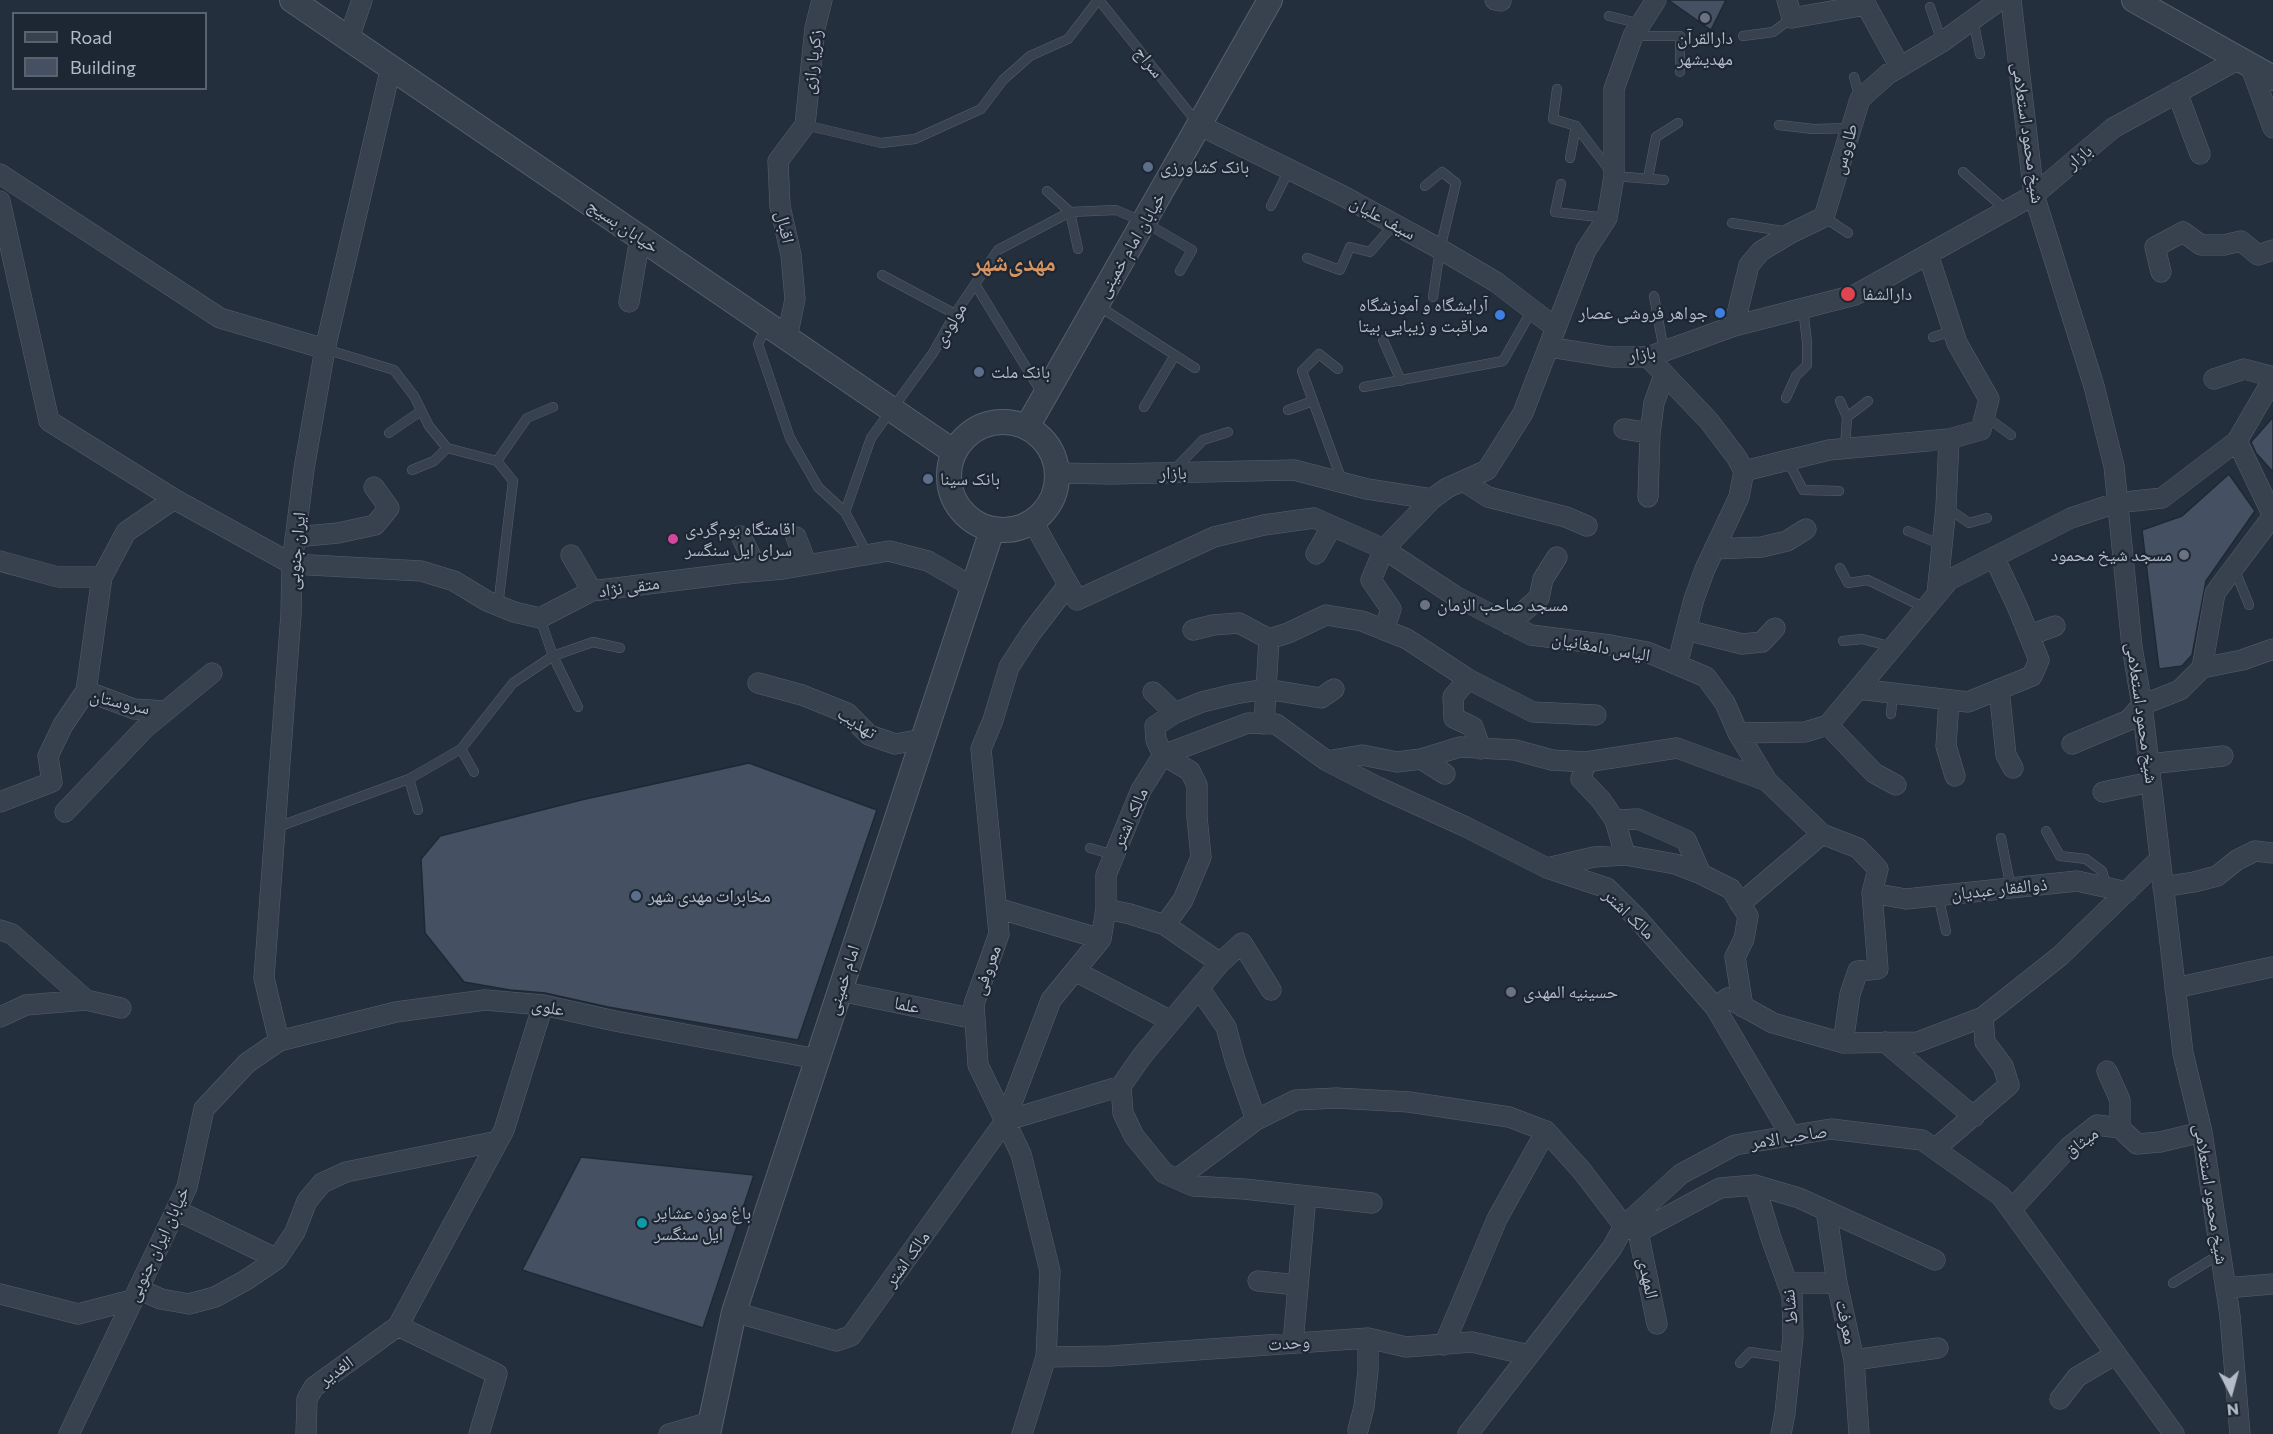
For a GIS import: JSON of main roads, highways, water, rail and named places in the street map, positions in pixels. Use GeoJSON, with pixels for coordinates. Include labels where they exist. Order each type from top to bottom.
{"type":"FeatureCollection","features":[{"type":"Feature","properties":{"kind":"place","name":"دارالقرآن مهدیشهر"},"geometry":{"type":"Point","coordinates":[1705,18]}},
{"type":"Feature","properties":{"kind":"place","name":"بانک کشاورزی"},"geometry":{"type":"Point","coordinates":[1148,167]}},
{"type":"Feature","properties":{"kind":"place","name":"دارالشفا"},"geometry":{"type":"Point","coordinates":[1848,294]}},
{"type":"Feature","properties":{"kind":"place","name":"جواهر فروشی عصار"},"geometry":{"type":"Point","coordinates":[1720,313]}},
{"type":"Feature","properties":{"kind":"place","name":"آرایشگاه و آموزشگاه مراقبت و زیبایی بیتا"},"geometry":{"type":"Point","coordinates":[1500,315]}},
{"type":"Feature","properties":{"kind":"place","name":"بانک ملت"},"geometry":{"type":"Point","coordinates":[979,372]}},
{"type":"Feature","properties":{"kind":"place","name":"بانک سینا"},"geometry":{"type":"Point","coordinates":[928,479]}},
{"type":"Feature","properties":{"kind":"place","name":"اقامتگاه بوم‌گردی سرای ایل سنگسر"},"geometry":{"type":"Point","coordinates":[673,539]}},
{"type":"Feature","properties":{"kind":"place","name":"مسجد شیخ محمود"},"geometry":{"type":"Point","coordinates":[2184,555]}},
{"type":"Feature","properties":{"kind":"place","name":"مسجد صاحب الزمان"},"geometry":{"type":"Point","coordinates":[1425,605]}},
{"type":"Feature","properties":{"kind":"place","name":"مخابرات مهدی شهر"},"geometry":{"type":"Point","coordinates":[636,896]}},
{"type":"Feature","properties":{"kind":"place","name":"حسینیه المهدی"},"geometry":{"type":"Point","coordinates":[1511,992]}},
{"type":"Feature","properties":{"kind":"place","name":"باغ موزه عشایر ایل سنگسر"},"geometry":{"type":"Point","coordinates":[642,1223]}},
{"type":"Feature","properties":{"kind":"district","name":"مهدی‌شهر"},"geometry":{"type":"Point","coordinates":[1014,263]}}]}
